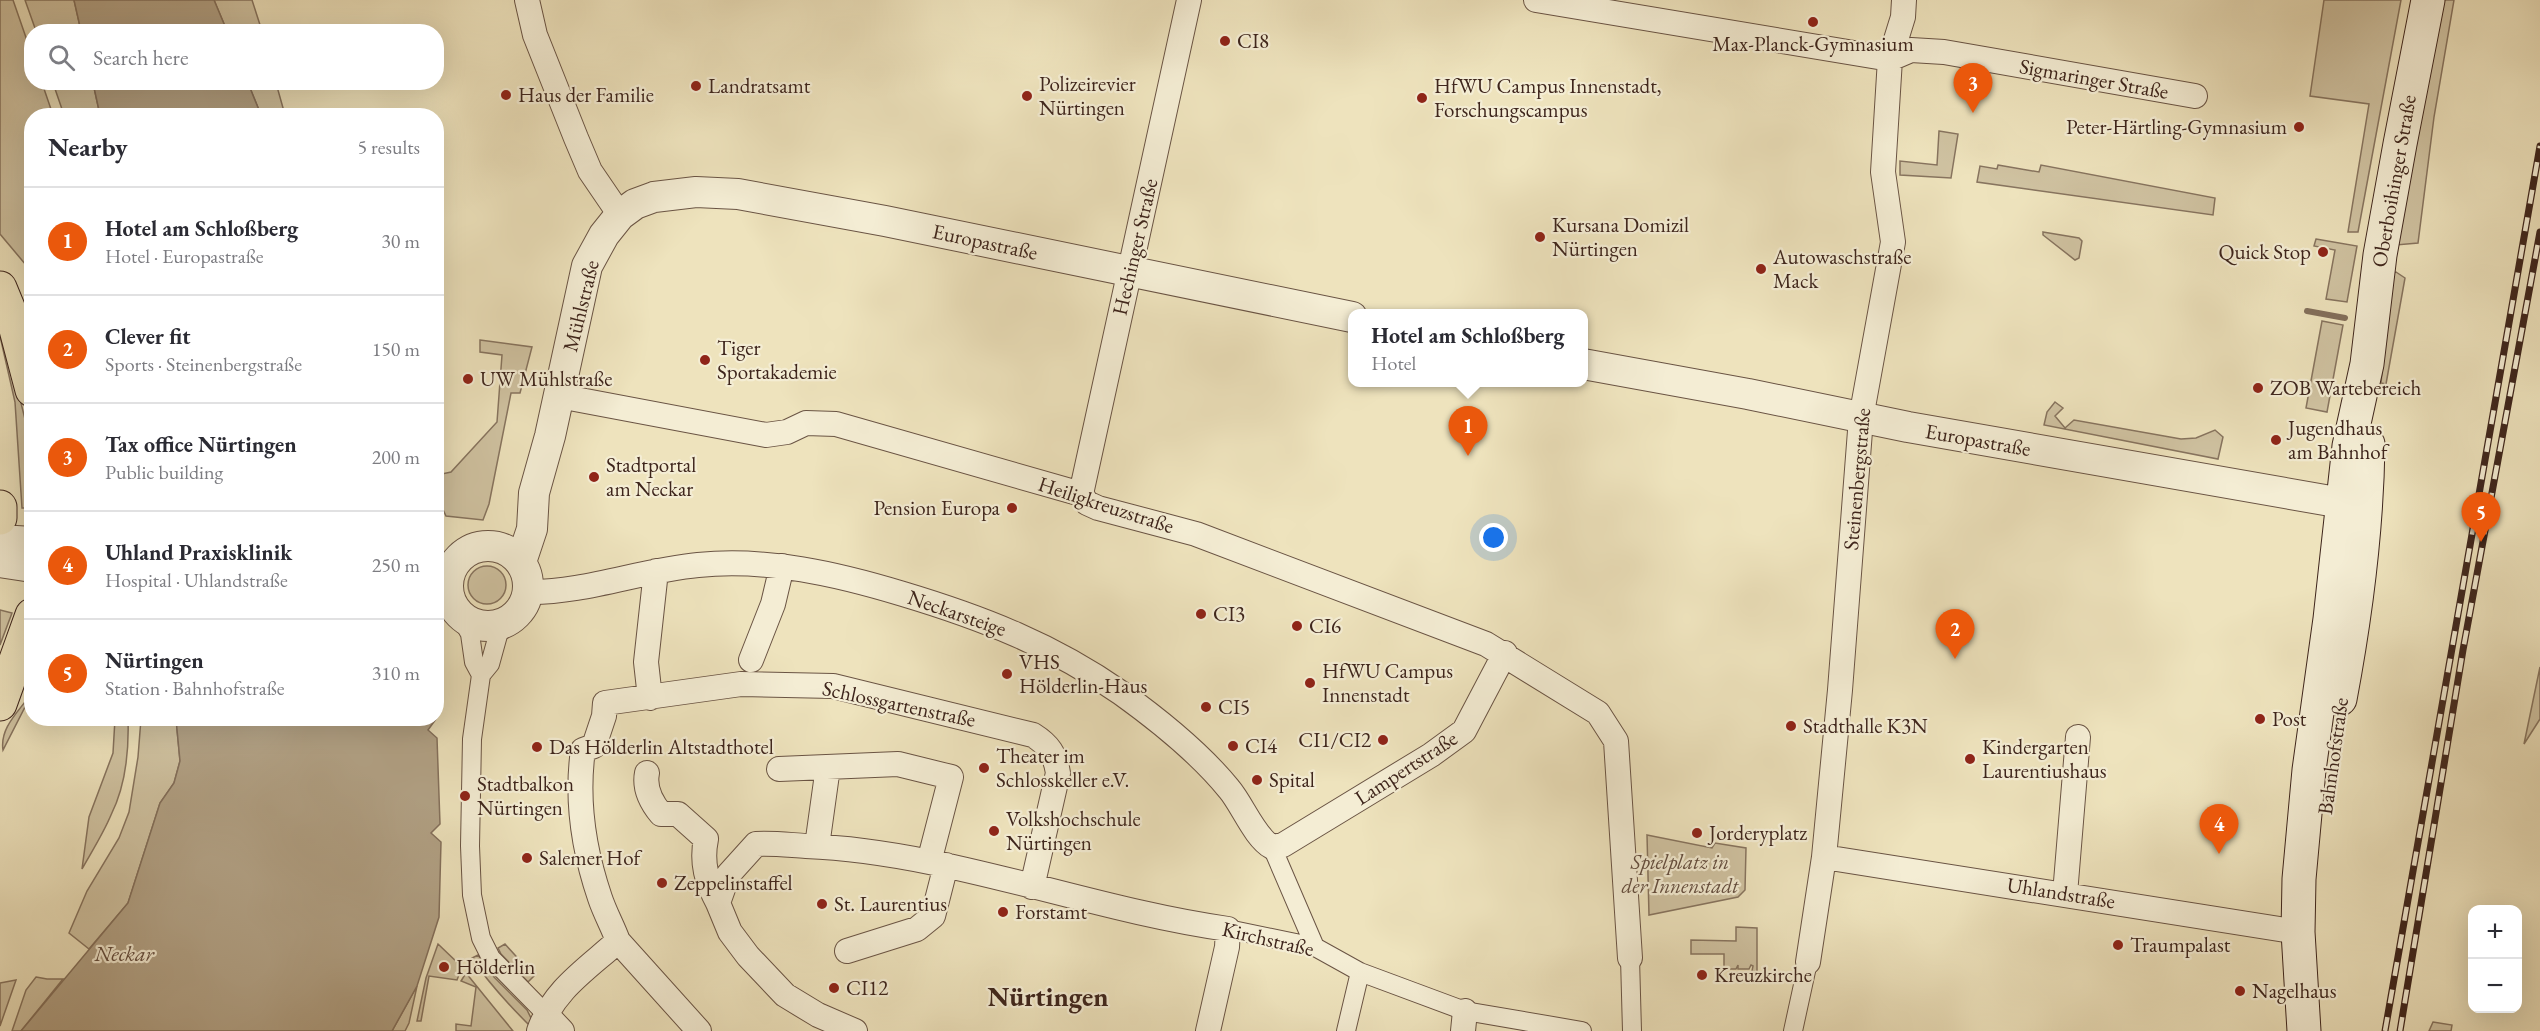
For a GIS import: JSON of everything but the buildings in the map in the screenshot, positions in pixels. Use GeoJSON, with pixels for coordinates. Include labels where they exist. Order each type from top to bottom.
{"type":"FeatureCollection","features":[{"type":"Feature","properties":{"kind":"main road","name":"Oberboihinger Straße"},"geometry":{"type":"LineString","coordinates":[[2342,503],[2349,446],[2367,364],[2383,242],[2428,0]]}},
{"type":"Feature","properties":{"kind":"main road"},"geometry":{"type":"LineString","coordinates":[[0,288],[14,321],[24,359]]}},
{"type":"Feature","properties":{"kind":"main road","name":"Oberboihinger Straße"},"geometry":{"type":"LineString","coordinates":[[2367,364],[2367,482]]}},
{"type":"Feature","properties":{"kind":"main road","name":"Bahnhofstraße"},"geometry":{"type":"LineString","coordinates":[[2324,1031],[2316,921],[2319,854],[2331,748],[2348,661],[2363,549],[2367,482]]}},
{"type":"Feature","properties":{"kind":"main road"},"geometry":{"type":"LineString","coordinates":[[2342,503],[2353,518],[2363,549]]}},
{"type":"Feature","properties":{"kind":"main road","name":"Bahnhofstraße"},"geometry":{"type":"LineString","coordinates":[[2304,1031],[2298,932],[2304,811],[2330,620],[2342,503]]}},
{"type":"Feature","properties":{"kind":"main road"},"geometry":{"type":"LineString","coordinates":[[0,507],[0,518]]}},
{"type":"Feature","properties":{"kind":"main road"},"geometry":{"type":"LineString","coordinates":[[10,683],[24,640]]}},
{"type":"Feature","properties":{"kind":"main road"},"geometry":{"type":"LineString","coordinates":[[2298,932],[2308,940],[2314,954],[2320,984]]}},
{"type":"Feature","properties":{"kind":"street"},"geometry":{"type":"LineString","coordinates":[[527,0],[535,35],[590,171],[620,215]]}},
{"type":"Feature","properties":{"kind":"street","name":"Hechinger Straße"},"geometry":{"type":"LineString","coordinates":[[1081,494],[1189,0]]}},
{"type":"Feature","properties":{"kind":"street","name":"Sigmaringer Straße"},"geometry":{"type":"LineString","coordinates":[[1536,0],[1606,6],[1890,59],[1911,50],[1944,52],[2195,96]]}},
{"type":"Feature","properties":{"kind":"street","name":"Steinenbergstraße"},"geometry":{"type":"LineString","coordinates":[[1808,962],[1824,857],[1861,418],[1893,242],[1883,172],[1890,59],[1903,17],[1904,0]]}},
{"type":"Feature","properties":{"kind":"street","name":"Europastraße"},"geometry":{"type":"LineString","coordinates":[[620,215],[635,204],[654,197],[696,192],[738,194],[885,220],[1348,316]]}},
{"type":"Feature","properties":{"kind":"street","name":"Mühlstraße"},"geometry":{"type":"LineString","coordinates":[[521,562],[532,529],[534,493],[559,396],[587,266],[604,235],[620,215]]}},
{"type":"Feature","properties":{"kind":"street","name":"Europastraße"},"geometry":{"type":"LineString","coordinates":[[1588,365],[1861,418],[2205,481],[2342,503]]}},
{"type":"Feature","properties":{"kind":"street","name":"Heiligkreuzstraße"},"geometry":{"type":"LineString","coordinates":[[559,396],[766,435],[787,432],[806,423],[836,424],[1081,494],[1087,502],[1098,507],[1196,534],[1486,644],[1504,653],[1599,713],[1616,741],[1630,958]]}},
{"type":"Feature","properties":{"kind":"street"},"geometry":{"type":"LineString","coordinates":[[2342,503],[2367,482]]}},
{"type":"Feature","properties":{"kind":"street","name":"Mühlstraße"},"geometry":{"type":"LineString","coordinates":[[493,545],[515,522],[534,493]]}},
{"type":"Feature","properties":{"kind":"street"},"geometry":{"type":"LineString","coordinates":[[0,540],[24,542]]}},
{"type":"Feature","properties":{"kind":"street"},"geometry":{"type":"LineString","coordinates":[[444,570],[467,551],[480,546],[493,545],[509,551],[521,562],[527,576],[528,592],[524,604],[498,635],[490,664],[481,675],[471,750],[470,846],[474,916],[491,958],[542,1022],[562,1031]]}},
{"type":"Feature","properties":{"kind":"street"},"geometry":{"type":"LineString","coordinates":[[0,562],[24,566]]}},
{"type":"Feature","properties":{"kind":"street","name":"Neckarsteige"},"geometry":{"type":"LineString","coordinates":[[528,592],[555,590],[698,565],[744,563],[782,566],[855,580],[959,611],[1018,634],[1056,652],[1119,692],[1167,728],[1202,759],[1230,790],[1262,839],[1272,846],[1315,947]]}},
{"type":"Feature","properties":{"kind":"street"},"geometry":{"type":"LineString","coordinates":[[746,671],[773,603],[782,566]]}},
{"type":"Feature","properties":{"kind":"street"},"geometry":{"type":"LineString","coordinates":[[650,698],[646,662],[656,571]]}},
{"type":"Feature","properties":{"kind":"street"},"geometry":{"type":"LineString","coordinates":[[444,574],[449,611],[470,634],[474,662],[481,675]]}},
{"type":"Feature","properties":{"kind":"street"},"geometry":{"type":"LineString","coordinates":[[449,611],[473,624],[490,627],[507,622]]}},
{"type":"Feature","properties":{"kind":"street","name":"Lampertstraße"},"geometry":{"type":"LineString","coordinates":[[1272,846],[1283,845],[1431,755],[1464,731],[1504,653]]}},
{"type":"Feature","properties":{"kind":"street","name":"Schlossgartenstraße"},"geometry":{"type":"LineString","coordinates":[[618,941],[600,898],[587,853],[582,812],[583,750],[594,746],[604,716],[605,703],[650,698],[746,671],[833,686],[1023,732],[1046,743],[1055,757],[1058,773],[1032,887]]}},
{"type":"Feature","properties":{"kind":"street"},"geometry":{"type":"LineString","coordinates":[[2065,894],[2078,737]]}},
{"type":"Feature","properties":{"kind":"street"},"geometry":{"type":"LineString","coordinates":[[779,769],[898,764],[951,777],[938,863],[933,916],[917,929],[847,951]]}},
{"type":"Feature","properties":{"kind":"street"},"geometry":{"type":"LineString","coordinates":[[816,846],[828,767]]}},
{"type":"Feature","properties":{"kind":"street"},"geometry":{"type":"LineString","coordinates":[[646,773],[645,782],[653,804],[661,814],[678,814],[706,839],[703,854],[707,881],[730,932],[748,956],[785,995],[818,1015],[855,1031]]}},
{"type":"Feature","properties":{"kind":"street","name":"Kirchstraße"},"geometry":{"type":"LineString","coordinates":[[718,903],[728,875],[756,844],[816,846],[881,852],[938,863],[1032,887],[1315,947],[1360,972],[1464,1021],[1574,1030]]}},
{"type":"Feature","properties":{"kind":"street","name":"Uhlandstraße"},"geometry":{"type":"LineString","coordinates":[[1824,857],[2298,932]]}},
{"type":"Feature","properties":{"kind":"street"},"geometry":{"type":"LineString","coordinates":[[1208,1031],[1227,947],[1228,929]]}},
{"type":"Feature","properties":{"kind":"street"},"geometry":{"type":"LineString","coordinates":[[542,1022],[557,995],[618,941],[699,1031]]}},
{"type":"Feature","properties":{"kind":"street"},"geometry":{"type":"LineString","coordinates":[[1630,958],[1632,1031]]}},
{"type":"Feature","properties":{"kind":"street"},"geometry":{"type":"LineString","coordinates":[[1793,1031],[1808,962]]}},
{"type":"Feature","properties":{"kind":"street"},"geometry":{"type":"LineString","coordinates":[[1346,1031],[1360,972]]}},
{"type":"Feature","properties":{"kind":"green space"},"geometry":{"type":"Polygon","coordinates":[[[0,0],[13,0],[24,32],[24,90],[44,90],[51,108],[24,108],[24,263],[0,234],[0,0]]]}},
{"type":"Feature","properties":{"kind":"green space"},"geometry":{"type":"Polygon","coordinates":[[[25,0],[74,0],[79,24],[34,24],[25,0]]]}},
{"type":"Feature","properties":{"kind":"green space"},"geometry":{"type":"Polygon","coordinates":[[[214,0],[252,0],[260,24],[224,24],[214,0]]]}},
{"type":"Feature","properties":{"kind":"green space"},"geometry":{"type":"Polygon","coordinates":[[[2324,0],[2401,0],[2358,232],[2348,232],[2369,104],[2310,96],[2324,0]]]}},
{"type":"Feature","properties":{"kind":"green space"},"geometry":{"type":"Polygon","coordinates":[[[2441,0],[2454,0],[2434,117],[2418,243],[2396,245],[2441,0]]]}},
{"type":"Feature","properties":{"kind":"green space"},"geometry":{"type":"Polygon","coordinates":[[[55,90],[95,90],[98,108],[62,108],[55,90]]]}},
{"type":"Feature","properties":{"kind":"green space"},"geometry":{"type":"Polygon","coordinates":[[[251,90],[278,90],[283,108],[258,108],[251,90]]]}},
{"type":"Feature","properties":{"kind":"green space"},"geometry":{"type":"Polygon","coordinates":[[[1939,131],[1958,134],[1951,178],[1900,175],[1900,161],[1937,165],[1939,131]]]}},
{"type":"Feature","properties":{"kind":"green space"},"geometry":{"type":"Polygon","coordinates":[[[1998,165],[2039,172],[2041,165],[2215,198],[2213,215],[1977,182],[1980,166],[1997,169],[1998,165]]]}},
{"type":"Feature","properties":{"kind":"green space"},"geometry":{"type":"Polygon","coordinates":[[[2043,232],[2079,238],[2082,241],[2079,258],[2075,260],[2043,235],[2043,232]]]}},
{"type":"Feature","properties":{"kind":"green space"},"geometry":{"type":"Polygon","coordinates":[[[2316,239],[2357,246],[2347,302],[2326,299],[2335,250],[2314,246],[2316,239]]]}},
{"type":"Feature","properties":{"kind":"green space"},"geometry":{"type":"Polygon","coordinates":[[[2396,272],[2405,278],[2386,384],[2381,383],[2391,274],[2396,272]]]}},
{"type":"Feature","properties":{"kind":"green space"},"geometry":{"type":"Polygon","coordinates":[[[0,319],[24,415],[24,508],[22,508],[15,402],[0,336],[0,319]]]}},
{"type":"Feature","properties":{"kind":"green space"},"geometry":{"type":"Polygon","coordinates":[[[2322,321],[2343,325],[2327,412],[2306,408],[2322,321]]]}},
{"type":"Feature","properties":{"kind":"green space"},"geometry":{"type":"Polygon","coordinates":[[[480,340],[532,347],[520,393],[511,393],[489,504],[483,520],[446,516],[444,512],[444,474],[451,472],[497,422],[502,355],[480,352],[480,340]]]}},
{"type":"Feature","properties":{"kind":"green space"},"geometry":{"type":"Polygon","coordinates":[[[2055,402],[2063,408],[2055,416],[2065,428],[2074,420],[2181,439],[2196,438],[2215,430],[2223,437],[2218,459],[2044,425],[2047,412],[2055,402]]]}},
{"type":"Feature","properties":{"kind":"green space"},"geometry":{"type":"Polygon","coordinates":[[[487,566],[500,572],[506,585],[500,598],[487,604],[474,598],[468,585],[474,572],[487,566]]]}},
{"type":"Feature","properties":{"kind":"green space"},"geometry":{"type":"Polygon","coordinates":[[[0,610],[12,613],[0,645],[0,610]]]}},
{"type":"Feature","properties":{"kind":"green space"},"geometry":{"type":"Polygon","coordinates":[[[2540,667],[2540,719],[2524,744],[2540,667]]]}},
{"type":"Feature","properties":{"kind":"green space"},"geometry":{"type":"Polygon","coordinates":[[[24,703],[24,709],[3,750],[4,736],[12,718],[24,703]]]}},
{"type":"Feature","properties":{"kind":"green space"},"geometry":{"type":"Polygon","coordinates":[[[115,726],[128,726],[127,756],[120,793],[101,836],[82,869],[89,817],[113,753],[115,726]]]}},
{"type":"Feature","properties":{"kind":"green space"},"geometry":{"type":"Polygon","coordinates":[[[140,726],[177,726],[180,761],[174,783],[160,803],[128,903],[89,949],[69,933],[87,891],[119,838],[129,812],[140,726]]]}},
{"type":"Feature","properties":{"kind":"green space","name":"Spielplatz in der Innenstadt"},"geometry":{"type":"Polygon","coordinates":[[[1647,835],[1712,848],[1715,843],[1746,848],[1745,890],[1738,897],[1649,915],[1647,835]]]}},
{"type":"Feature","properties":{"kind":"green space"},"geometry":{"type":"Polygon","coordinates":[[[1736,927],[1757,928],[1757,976],[1752,971],[1753,966],[1751,965],[1749,969],[1738,969],[1738,965],[1736,969],[1724,969],[1724,954],[1691,954],[1691,940],[1736,941],[1736,927]]]}},
{"type":"Feature","properties":{"kind":"green space"},"geometry":{"type":"Polygon","coordinates":[[[438,944],[462,967],[457,980],[429,976],[421,1021],[417,1021],[426,978],[438,944]]]}},
{"type":"Feature","properties":{"kind":"green space"},"geometry":{"type":"Polygon","coordinates":[[[505,944],[534,976],[528,982],[501,954],[498,948],[505,944]]]}},
{"type":"Feature","properties":{"kind":"green space"},"geometry":{"type":"Polygon","coordinates":[[[478,955],[494,977],[527,1010],[531,1018],[530,1026],[499,994],[478,967],[472,958],[478,955]]]}},
{"type":"Feature","properties":{"kind":"green space"},"geometry":{"type":"Polygon","coordinates":[[[466,973],[513,1031],[456,1031],[456,1024],[471,1026],[476,987],[461,981],[466,973]]]}},
{"type":"Feature","properties":{"kind":"green space"},"geometry":{"type":"Polygon","coordinates":[[[36,977],[63,979],[21,1031],[12,1031],[26,990],[36,977]]]}},
{"type":"Feature","properties":{"kind":"green space"},"geometry":{"type":"Polygon","coordinates":[[[16,980],[0,1026],[0,983],[16,980]]]}},
{"type":"Feature","properties":{"kind":"green space"},"geometry":{"type":"Polygon","coordinates":[[[417,986],[409,1023],[405,1031],[392,1031],[417,986]]]}},
{"type":"Feature","properties":{"kind":"green space"},"geometry":{"type":"Polygon","coordinates":[[[2433,1022],[2452,1025],[2451,1031],[2429,1031],[2433,1022]]]}},
{"type":"Feature","properties":{"kind":"water"},"geometry":{"type":"Polygon","coordinates":[[[74,0],[214,0],[224,24],[79,24],[74,0]]]}},
{"type":"Feature","properties":{"kind":"water"},"geometry":{"type":"Polygon","coordinates":[[[95,90],[251,90],[258,108],[98,108],[95,90]]]}},
{"type":"Feature","properties":{"kind":"water","name":"Neckar"},"geometry":{"type":"Polygon","coordinates":[[[177,726],[431,726],[428,730],[437,738],[440,824],[431,833],[441,842],[439,917],[417,986],[392,1031],[21,1031],[128,903],[160,803],[174,783],[180,761],[177,726]]]}},
{"type":"Feature","properties":{"kind":"waterway"},"geometry":{"type":"LineString","coordinates":[[2307,311],[2345,318]]}},
{"type":"Feature","properties":{"kind":"railway"},"geometry":{"type":"LineString","coordinates":[[2385,1031],[2540,146]]}},
{"type":"Feature","properties":{"kind":"railway"},"geometry":{"type":"LineString","coordinates":[[2400,1031],[2463,650],[2540,232]]}},
{"type":"Feature","properties":{"kind":"place","name":"Max-Planck-Gymnasium"},"geometry":{"type":"Point","coordinates":[1813,22]}},
{"type":"Feature","properties":{"kind":"place","name":"CI8"},"geometry":{"type":"Point","coordinates":[1225,41]}},
{"type":"Feature","properties":{"kind":"place","name":"Landratsamt"},"geometry":{"type":"Point","coordinates":[696,86]}},
{"type":"Feature","properties":{"kind":"place","name":"Haus der Familie"},"geometry":{"type":"Point","coordinates":[506,95]}},
{"type":"Feature","properties":{"kind":"place","name":"Polizeirevier Nürtingen"},"geometry":{"type":"Point","coordinates":[1027,96]}},
{"type":"Feature","properties":{"kind":"place","name":"HfWU Campus Innenstadt, Forschungscampus"},"geometry":{"type":"Point","coordinates":[1422,98]}},
{"type":"Feature","properties":{"kind":"place","name":"Tax office Nürtingen"},"geometry":{"type":"Point","coordinates":[1973,113]}},
{"type":"Feature","properties":{"kind":"place","name":"Peter-Härtling-Gymnasium"},"geometry":{"type":"Point","coordinates":[2299,127]}},
{"type":"Feature","properties":{"kind":"place","name":"Kursana Domizil Nürtingen"},"geometry":{"type":"Point","coordinates":[1540,237]}},
{"type":"Feature","properties":{"kind":"place","name":"Quick Stop"},"geometry":{"type":"Point","coordinates":[2323,252]}},
{"type":"Feature","properties":{"kind":"place","name":"Autowaschstraße Mack"},"geometry":{"type":"Point","coordinates":[1761,269]}},
{"type":"Feature","properties":{"kind":"place","name":"Tiger Sportakademie"},"geometry":{"type":"Point","coordinates":[705,360]}},
{"type":"Feature","properties":{"kind":"place","name":"UW Mühlstraße"},"geometry":{"type":"Point","coordinates":[468,379]}},
{"type":"Feature","properties":{"kind":"place","name":"ZOB Wartebereich"},"geometry":{"type":"Point","coordinates":[2258,388]}},
{"type":"Feature","properties":{"kind":"place","name":"Jugendhaus am Bahnhof"},"geometry":{"type":"Point","coordinates":[2276,440]}},
{"type":"Feature","properties":{"kind":"place","name":"Hotel am Schloßberg"},"geometry":{"type":"Point","coordinates":[1468,456]}},
{"type":"Feature","properties":{"kind":"place","name":"Stadtportal am Neckar"},"geometry":{"type":"Point","coordinates":[594,477]}},
{"type":"Feature","properties":{"kind":"place","name":"Pension Europa"},"geometry":{"type":"Point","coordinates":[1012,508]}},
{"type":"Feature","properties":{"kind":"place","name":"Nürtingen"},"geometry":{"type":"Point","coordinates":[2481,542]}},
{"type":"Feature","properties":{"kind":"place","name":"CI3"},"geometry":{"type":"Point","coordinates":[1201,614]}},
{"type":"Feature","properties":{"kind":"place","name":"CI6"},"geometry":{"type":"Point","coordinates":[1297,626]}},
{"type":"Feature","properties":{"kind":"place","name":"Clever fit"},"geometry":{"type":"Point","coordinates":[1955,659]}},
{"type":"Feature","properties":{"kind":"place","name":"VHS Hölderlin-Haus"},"geometry":{"type":"Point","coordinates":[1007,674]}},
{"type":"Feature","properties":{"kind":"place","name":"HfWU Campus Innenstadt"},"geometry":{"type":"Point","coordinates":[1310,683]}},
{"type":"Feature","properties":{"kind":"place","name":"CI5"},"geometry":{"type":"Point","coordinates":[1206,707]}},
{"type":"Feature","properties":{"kind":"place","name":"Post"},"geometry":{"type":"Point","coordinates":[2260,719]}},
{"type":"Feature","properties":{"kind":"place","name":"Stadthalle K3N"},"geometry":{"type":"Point","coordinates":[1791,726]}},
{"type":"Feature","properties":{"kind":"place","name":"CI1/CI2"},"geometry":{"type":"Point","coordinates":[1383,740]}},
{"type":"Feature","properties":{"kind":"place","name":"CI4"},"geometry":{"type":"Point","coordinates":[1233,746]}},
{"type":"Feature","properties":{"kind":"place","name":"Das Hölderlin Altstadthotel"},"geometry":{"type":"Point","coordinates":[537,747]}},
{"type":"Feature","properties":{"kind":"place","name":"Kindergarten Laurentiushaus"},"geometry":{"type":"Point","coordinates":[1970,759]}},
{"type":"Feature","properties":{"kind":"place","name":"Theater im Schlosskeller e.V."},"geometry":{"type":"Point","coordinates":[984,768]}},
{"type":"Feature","properties":{"kind":"place","name":"Spital"},"geometry":{"type":"Point","coordinates":[1257,780]}},
{"type":"Feature","properties":{"kind":"place","name":"Stadtbalkon Nürtingen"},"geometry":{"type":"Point","coordinates":[465,796]}},
{"type":"Feature","properties":{"kind":"place","name":"Volkshochschule Nürtingen"},"geometry":{"type":"Point","coordinates":[994,831]}},
{"type":"Feature","properties":{"kind":"place","name":"Jorderyplatz"},"geometry":{"type":"Point","coordinates":[1697,833]}},
{"type":"Feature","properties":{"kind":"place","name":"Uhland Praxisklinik"},"geometry":{"type":"Point","coordinates":[2219,854]}},
{"type":"Feature","properties":{"kind":"place","name":"Salemer Hof"},"geometry":{"type":"Point","coordinates":[527,858]}},
{"type":"Feature","properties":{"kind":"place","name":"Zeppelinstaffel"},"geometry":{"type":"Point","coordinates":[662,883]}},
{"type":"Feature","properties":{"kind":"place","name":"St. Laurentius"},"geometry":{"type":"Point","coordinates":[822,904]}},
{"type":"Feature","properties":{"kind":"place","name":"Forstamt"},"geometry":{"type":"Point","coordinates":[1003,912]}},
{"type":"Feature","properties":{"kind":"place","name":"Traumpalast"},"geometry":{"type":"Point","coordinates":[2118,945]}},
{"type":"Feature","properties":{"kind":"place","name":"Hölderlin"},"geometry":{"type":"Point","coordinates":[444,967]}},
{"type":"Feature","properties":{"kind":"place","name":"Kreuzkirche"},"geometry":{"type":"Point","coordinates":[1702,975]}},
{"type":"Feature","properties":{"kind":"place","name":"CI12"},"geometry":{"type":"Point","coordinates":[834,988]}},
{"type":"Feature","properties":{"kind":"place","name":"Nagelhaus"},"geometry":{"type":"Point","coordinates":[2240,991]}},
{"type":"Feature","properties":{"kind":"district","name":"Nürtingen"},"geometry":{"type":"Point","coordinates":[1048,997]}}]}
